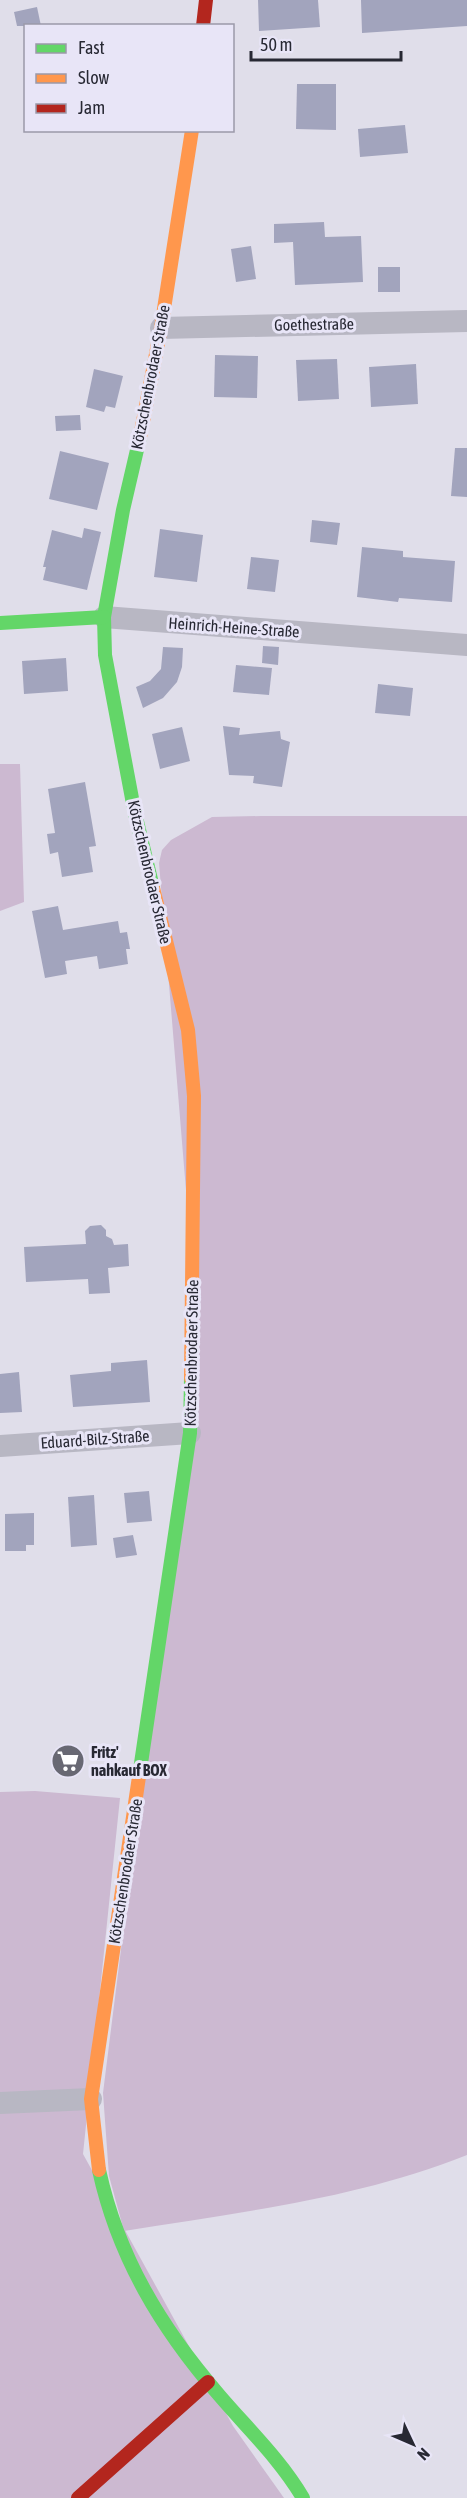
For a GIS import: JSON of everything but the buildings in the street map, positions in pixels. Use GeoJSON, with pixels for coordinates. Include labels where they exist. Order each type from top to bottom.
{"type":"FeatureCollection","features":[{"type":"Feature","properties":{"kind":"street"},"geometry":{"type":"LineString","coordinates":[[203,24],[206,0]]}},
{"type":"Feature","properties":{"kind":"street","name":"Kötzschenbrodaer Straße"},"geometry":{"type":"LineString","coordinates":[[192,132],[160,328],[104,617],[105,655],[134,809],[188,1030],[194,1096],[190,1433],[91,2099],[98,2166],[113,2229],[132,2275],[157,2316],[208,2382],[281,2466],[303,2498]]}},
{"type":"Feature","properties":{"kind":"street","name":"Goethestraße"},"geometry":{"type":"LineString","coordinates":[[160,328],[467,321]]}},
{"type":"Feature","properties":{"kind":"street","name":"Heinrich-Heine-Straße"},"geometry":{"type":"LineString","coordinates":[[0,623],[104,617],[467,645]]}},
{"type":"Feature","properties":{"kind":"street","name":"Eduard-Bilz-Straße"},"geometry":{"type":"LineString","coordinates":[[0,1446],[190,1433]]}},
{"type":"Feature","properties":{"kind":"street"},"geometry":{"type":"LineString","coordinates":[[0,2103],[91,2099]]}},
{"type":"Feature","properties":{"kind":"street"},"geometry":{"type":"LineString","coordinates":[[78,2498],[208,2382]]}},
{"type":"Feature","properties":{"kind":"shaded area"},"geometry":{"type":"Polygon","coordinates":[[[0,764],[20,764],[24,902],[0,911],[0,764]]]}},
{"type":"Feature","properties":{"kind":"shaded area"},"geometry":{"type":"Polygon","coordinates":[[[467,816],[467,2155],[383,2183],[341,2193],[124,2231],[109,2176],[103,2093],[198,1336],[159,863],[162,850],[171,840],[212,817],[467,816]]]}},
{"type":"Feature","properties":{"kind":"shaded area"},"geometry":{"type":"Polygon","coordinates":[[[35,1791],[120,1798],[83,2154],[233,2426],[284,2498],[0,2498],[0,1792],[35,1791]]]}},
{"type":"Feature","properties":{"kind":"traffic: fast"},"geometry":{"type":"LineString","coordinates":[[140,437],[123,510],[104,617],[105,655],[134,809],[153,888]]}},
{"type":"Feature","properties":{"kind":"traffic: fast"},"geometry":{"type":"LineString","coordinates":[[0,623],[104,617]]}},
{"type":"Feature","properties":{"kind":"traffic: fast"},"geometry":{"type":"LineString","coordinates":[[140,1770],[190,1433],[191,1378]]}},
{"type":"Feature","properties":{"kind":"traffic: fast"},"geometry":{"type":"LineString","coordinates":[[99,2170],[118,2232],[144,2290],[178,2344],[274,2457],[303,2498]]}},
{"type":"Feature","properties":{"kind":"traffic: slow"},"geometry":{"type":"LineString","coordinates":[[140,437],[161,328],[192,132]]}},
{"type":"Feature","properties":{"kind":"traffic: slow"},"geometry":{"type":"LineString","coordinates":[[153,888],[188,1030],[194,1096],[191,1378]]}},
{"type":"Feature","properties":{"kind":"traffic: slow"},"geometry":{"type":"LineString","coordinates":[[99,2170],[91,2099],[140,1770]]}},
{"type":"Feature","properties":{"kind":"traffic: jam"},"geometry":{"type":"LineString","coordinates":[[203,24],[206,0]]}},
{"type":"Feature","properties":{"kind":"traffic: jam"},"geometry":{"type":"LineString","coordinates":[[78,2498],[208,2382]]}},
{"type":"Feature","properties":{"kind":"place","name":"Fritz' nahkauf BOX"},"geometry":{"type":"Point","coordinates":[68,1761]}}]}
